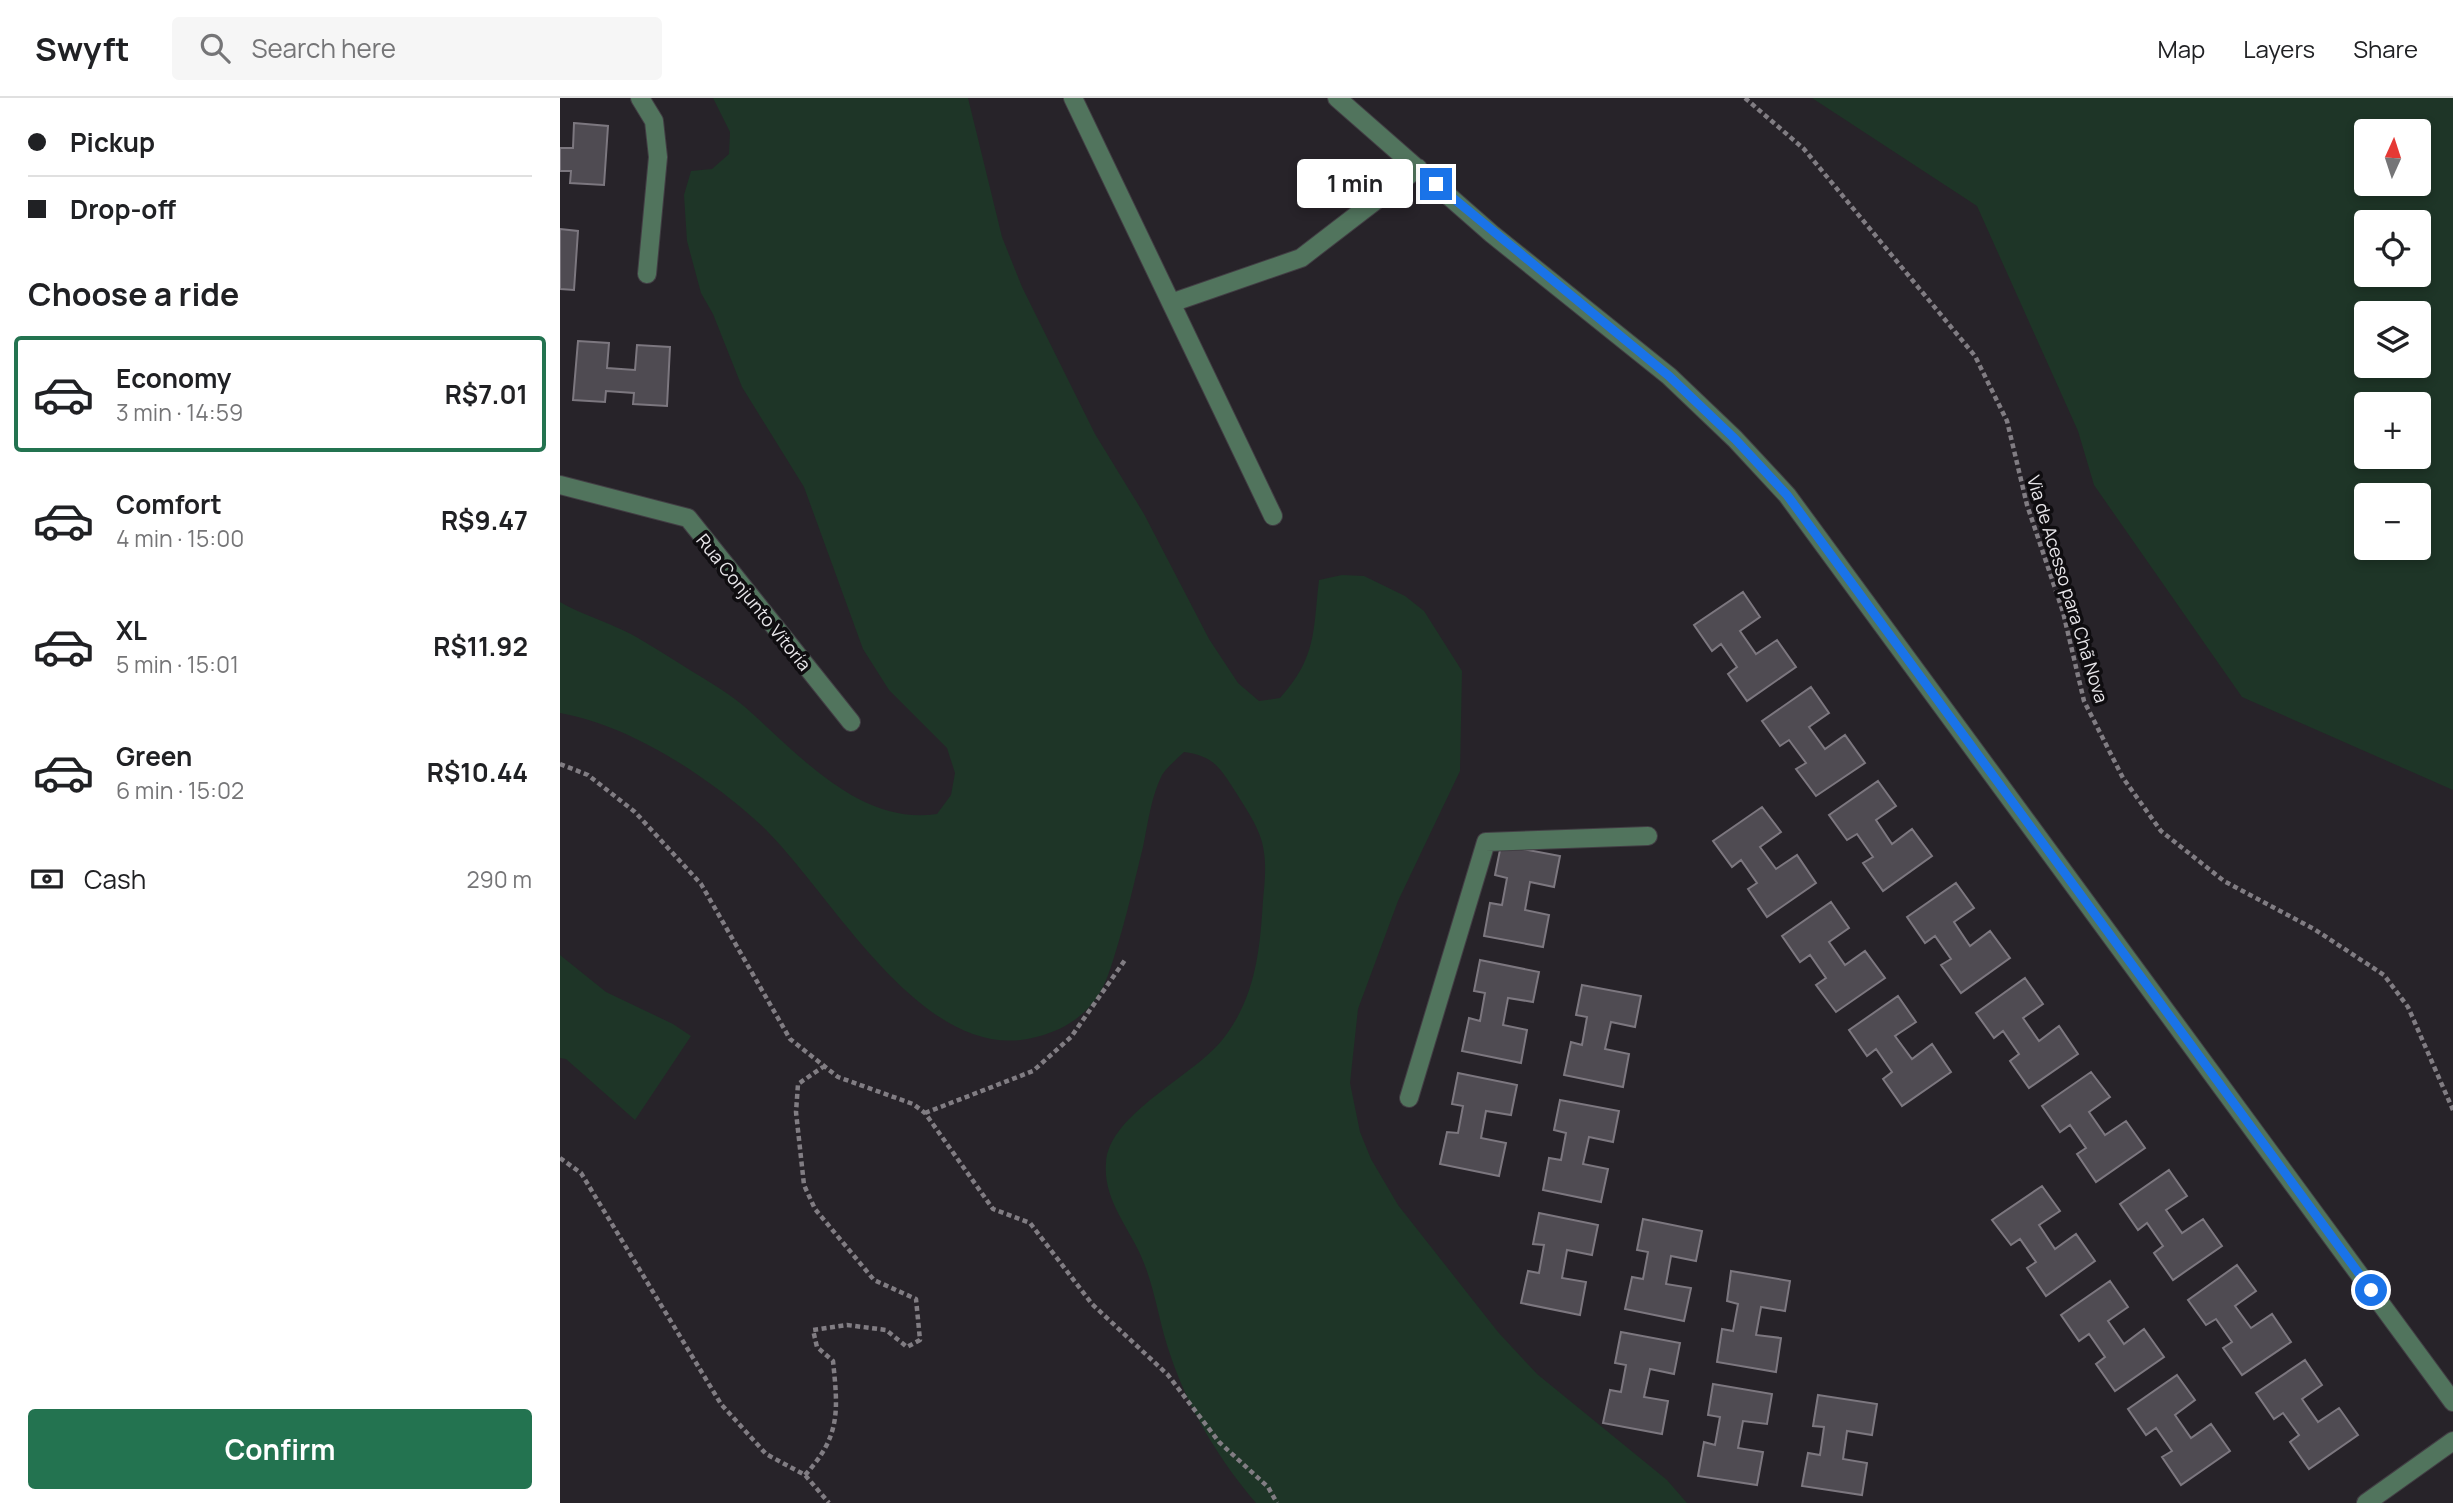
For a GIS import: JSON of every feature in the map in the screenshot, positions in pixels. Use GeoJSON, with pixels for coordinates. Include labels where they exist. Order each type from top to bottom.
{"type":"FeatureCollection","features":[{"type":"Feature","properties":{"kind":"street"},"geometry":{"type":"LineString","coordinates":[[640,98],[654,121],[658,158],[647,274]]}},
{"type":"Feature","properties":{"kind":"street"},"geometry":{"type":"LineString","coordinates":[[1073,98],[1273,516]]}},
{"type":"Feature","properties":{"kind":"street"},"geometry":{"type":"LineString","coordinates":[[1337,98],[1492,234],[1669,376],[1735,439],[1787,495],[2453,1402]]}},
{"type":"Feature","properties":{"kind":"street"},"geometry":{"type":"LineString","coordinates":[[1171,303],[1301,258],[1418,167]]}},
{"type":"Feature","properties":{"kind":"street","name":"Rua Conjunto Vitoría"},"geometry":{"type":"LineString","coordinates":[[560,485],[688,519],[851,722]]}},
{"type":"Feature","properties":{"kind":"street"},"geometry":{"type":"LineString","coordinates":[[1409,1098],[1486,842],[1647,836]]}},
{"type":"Feature","properties":{"kind":"street"},"geometry":{"type":"LineString","coordinates":[[2366,1503],[2453,1441]]}},
{"type":"Feature","properties":{"kind":"path","name":"Via de Acesso para Chã Nova"},"geometry":{"type":"LineString","coordinates":[[1745,98],[1804,149],[1975,356],[2007,421],[2027,505],[2063,612],[2084,701],[2123,778],[2161,831],[2224,881],[2314,929],[2384,975],[2408,1007],[2453,1110]]}},
{"type":"Feature","properties":{"kind":"path"},"geometry":{"type":"LineString","coordinates":[[560,764],[588,775],[635,812],[701,884],[790,1040],[823,1067],[859,1087],[913,1104],[925,1113],[993,1209],[1030,1223],[1092,1304],[1168,1374],[1219,1441],[1268,1487],[1277,1503]]}},
{"type":"Feature","properties":{"kind":"path"},"geometry":{"type":"LineString","coordinates":[[925,1113],[1033,1071],[1071,1037],[1125,960]]}},
{"type":"Feature","properties":{"kind":"path"},"geometry":{"type":"LineString","coordinates":[[805,1475],[835,1430],[838,1410],[833,1361],[817,1347],[813,1330],[847,1325],[886,1329],[907,1347],[920,1340],[916,1299],[874,1280],[815,1209],[804,1185],[796,1112],[798,1084],[823,1067]]}},
{"type":"Feature","properties":{"kind":"path"},"geometry":{"type":"LineString","coordinates":[[560,1158],[581,1173],[721,1404],[765,1454],[805,1475],[829,1503]]}},
{"type":"Feature","properties":{"kind":"green space"},"geometry":{"type":"Polygon","coordinates":[[[713,98],[968,98],[1002,237],[1022,287],[1095,434],[1144,514],[1209,639],[1238,683],[1259,701],[1280,698],[1301,669],[1314,629],[1319,580],[1342,575],[1364,576],[1405,596],[1424,611],[1462,671],[1460,771],[1398,901],[1358,1009],[1350,1083],[1360,1132],[1371,1159],[1398,1205],[1498,1332],[1537,1374],[1667,1480],[1687,1503],[1256,1503],[1218,1452],[1178,1377],[1146,1268],[1112,1200],[1106,1176],[1111,1145],[1122,1127],[1156,1095],[1213,1050],[1226,1035],[1244,1004],[1255,971],[1265,878],[1262,842],[1254,822],[1229,782],[1209,760],[1184,752],[1169,766],[1158,783],[1119,941],[1111,968],[1095,1000],[1079,1017],[1051,1032],[1036,1037],[995,1039],[955,1026],[918,1001],[882,967],[761,825],[718,789],[641,741],[587,719],[560,713],[560,602],[632,635],[719,688],[745,707],[808,764],[856,798],[882,809],[909,815],[937,814],[951,795],[955,773],[947,748],[889,690],[863,649],[804,487],[742,387],[713,314],[701,293],[687,241],[684,195],[691,171],[712,169],[729,154],[730,132],[713,98]]]}},
{"type":"Feature","properties":{"kind":"green space"},"geometry":{"type":"Polygon","coordinates":[[[1812,98],[2453,98],[2453,790],[2242,697],[2094,485],[2078,431],[1977,206],[1812,98]]]}},
{"type":"Feature","properties":{"kind":"green space"},"geometry":{"type":"Polygon","coordinates":[[[560,955],[606,992],[673,1024],[691,1036],[635,1120],[566,1059],[560,1058],[560,955]]]}},
{"type":"Feature","properties":{"kind":"building"},"geometry":{"type":"Polygon","coordinates":[[[574,123],[608,126],[604,185],[570,183],[571,171],[560,171],[560,148],[573,148],[574,123]]]}},
{"type":"Feature","properties":{"kind":"building"},"geometry":{"type":"Polygon","coordinates":[[[560,229],[578,231],[574,290],[560,289],[560,229]]]}},
{"type":"Feature","properties":{"kind":"building"},"geometry":{"type":"Polygon","coordinates":[[[578,341],[609,343],[607,368],[635,370],[637,345],[670,347],[667,406],[633,404],[634,393],[606,391],[605,402],[573,400],[578,341]]]}},
{"type":"Feature","properties":{"kind":"building"},"geometry":{"type":"Polygon","coordinates":[[[1743,592],[1760,617],[1740,631],[1756,654],[1777,640],[1796,667],[1747,701],[1728,674],[1737,667],[1721,644],[1712,651],[1694,625],[1743,592]]]}},
{"type":"Feature","properties":{"kind":"building"},"geometry":{"type":"Polygon","coordinates":[[[1811,687],[1829,713],[1809,727],[1825,749],[1845,735],[1865,763],[1816,796],[1796,769],[1806,763],[1789,740],[1780,746],[1762,721],[1811,687]]]}},
{"type":"Feature","properties":{"kind":"building"},"geometry":{"type":"Polygon","coordinates":[[[1878,781],[1896,806],[1876,820],[1892,844],[1912,829],[1932,856],[1883,891],[1863,863],[1873,857],[1857,834],[1847,840],[1829,815],[1878,781]]]}},
{"type":"Feature","properties":{"kind":"building"},"geometry":{"type":"Polygon","coordinates":[[[1762,807],[1781,832],[1760,847],[1776,869],[1797,855],[1816,883],[1767,917],[1748,889],[1757,883],[1741,860],[1732,867],[1713,841],[1762,807]]]}},
{"type":"Feature","properties":{"kind":"building"},"geometry":{"type":"Polygon","coordinates":[[[1501,845],[1560,856],[1554,887],[1530,882],[1525,910],[1549,915],[1543,947],[1484,936],[1490,903],[1502,905],[1507,878],[1495,875],[1501,845]]]}},
{"type":"Feature","properties":{"kind":"building"},"geometry":{"type":"Polygon","coordinates":[[[1956,883],[1974,908],[1954,922],[1970,946],[1990,931],[2010,958],[1961,993],[1941,965],[1951,959],[1935,936],[1925,943],[1907,917],[1956,883]]]}},
{"type":"Feature","properties":{"kind":"building"},"geometry":{"type":"Polygon","coordinates":[[[1831,902],[1849,928],[1829,942],[1845,965],[1865,951],[1885,978],[1836,1012],[1816,985],[1826,978],[1810,955],[1800,962],[1782,936],[1831,902]]]}},
{"type":"Feature","properties":{"kind":"building"},"geometry":{"type":"Polygon","coordinates":[[[1480,960],[1539,972],[1533,1002],[1508,998],[1503,1025],[1527,1030],[1521,1063],[1462,1051],[1469,1018],[1480,1021],[1485,993],[1474,991],[1480,960]]]}},
{"type":"Feature","properties":{"kind":"building"},"geometry":{"type":"Polygon","coordinates":[[[2025,978],[2043,1004],[2023,1018],[2039,1041],[2059,1026],[2078,1054],[2029,1088],[2010,1061],[2019,1054],[2003,1031],[1994,1038],[1976,1013],[2025,978]]]}},
{"type":"Feature","properties":{"kind":"building"},"geometry":{"type":"Polygon","coordinates":[[[1582,985],[1641,996],[1635,1027],[1611,1022],[1605,1049],[1629,1054],[1623,1087],[1564,1075],[1571,1042],[1582,1045],[1587,1017],[1576,1015],[1582,985]]]}},
{"type":"Feature","properties":{"kind":"building"},"geometry":{"type":"Polygon","coordinates":[[[1898,996],[1916,1022],[1895,1036],[1912,1059],[1932,1044],[1951,1072],[1902,1106],[1883,1079],[1892,1072],[1876,1049],[1867,1056],[1849,1030],[1898,996]]]}},
{"type":"Feature","properties":{"kind":"building"},"geometry":{"type":"Polygon","coordinates":[[[2091,1072],[2110,1097],[2089,1112],[2105,1135],[2126,1121],[2145,1148],[2096,1182],[2077,1154],[2086,1148],[2070,1125],[2060,1132],[2042,1106],[2091,1072]]]}},
{"type":"Feature","properties":{"kind":"building"},"geometry":{"type":"Polygon","coordinates":[[[1458,1073],[1517,1085],[1511,1115],[1486,1111],[1481,1138],[1506,1143],[1499,1176],[1440,1164],[1447,1132],[1458,1133],[1463,1106],[1452,1104],[1458,1073]]]}},
{"type":"Feature","properties":{"kind":"building"},"geometry":{"type":"Polygon","coordinates":[[[1560,1100],[1619,1111],[1613,1142],[1589,1137],[1583,1164],[1608,1169],[1601,1202],[1543,1190],[1549,1158],[1561,1160],[1566,1133],[1554,1130],[1560,1100]]]}},
{"type":"Feature","properties":{"kind":"building"},"geometry":{"type":"Polygon","coordinates":[[[2169,1170],[2187,1196],[2166,1210],[2182,1233],[2203,1219],[2222,1246],[2173,1280],[2154,1253],[2163,1246],[2147,1223],[2138,1230],[2120,1204],[2169,1170]]]}},
{"type":"Feature","properties":{"kind":"building"},"geometry":{"type":"Polygon","coordinates":[[[2042,1186],[2060,1211],[2039,1225],[2055,1249],[2076,1234],[2095,1261],[2046,1296],[2027,1268],[2036,1262],[2020,1239],[2011,1245],[1992,1220],[2042,1186]]]}},
{"type":"Feature","properties":{"kind":"building"},"geometry":{"type":"Polygon","coordinates":[[[1539,1213],[1598,1225],[1592,1255],[1567,1250],[1562,1278],[1586,1282],[1580,1315],[1521,1303],[1528,1271],[1539,1273],[1544,1245],[1533,1244],[1539,1213]]]}},
{"type":"Feature","properties":{"kind":"building"},"geometry":{"type":"Polygon","coordinates":[[[1643,1219],[1702,1231],[1696,1261],[1671,1256],[1666,1284],[1691,1288],[1684,1321],[1625,1309],[1632,1277],[1643,1279],[1648,1252],[1637,1250],[1643,1219]]]}},
{"type":"Feature","properties":{"kind":"building"},"geometry":{"type":"Polygon","coordinates":[[[2237,1265],[2256,1291],[2235,1306],[2251,1328],[2272,1314],[2291,1342],[2242,1375],[2223,1348],[2232,1342],[2216,1319],[2206,1325],[2188,1300],[2237,1265]]]}},
{"type":"Feature","properties":{"kind":"building"},"geometry":{"type":"Polygon","coordinates":[[[1731,1271],[1790,1281],[1785,1311],[1761,1307],[1756,1335],[1781,1338],[1776,1372],[1717,1362],[1722,1329],[1733,1331],[1738,1304],[1727,1301],[1731,1271]]]}},
{"type":"Feature","properties":{"kind":"building"},"geometry":{"type":"Polygon","coordinates":[[[2110,1281],[2128,1307],[2108,1321],[2124,1344],[2144,1329],[2164,1357],[2115,1391],[2096,1364],[2105,1357],[2089,1334],[2079,1341],[2061,1315],[2110,1281]]]}},
{"type":"Feature","properties":{"kind":"building"},"geometry":{"type":"Polygon","coordinates":[[[1621,1332],[1680,1343],[1674,1374],[1650,1369],[1644,1397],[1668,1401],[1662,1434],[1603,1423],[1610,1390],[1621,1392],[1626,1365],[1615,1363],[1621,1332]]]}},
{"type":"Feature","properties":{"kind":"building"},"geometry":{"type":"Polygon","coordinates":[[[2305,1360],[2322,1385],[2302,1399],[2318,1422],[2339,1408],[2358,1435],[2309,1469],[2290,1442],[2299,1435],[2283,1413],[2274,1419],[2256,1393],[2305,1360]]]}},
{"type":"Feature","properties":{"kind":"building"},"geometry":{"type":"Polygon","coordinates":[[[2177,1375],[2195,1400],[2175,1415],[2191,1438],[2211,1424],[2230,1451],[2181,1485],[2162,1457],[2172,1451],[2156,1428],[2146,1435],[2128,1409],[2177,1375]]]}},
{"type":"Feature","properties":{"kind":"building"},"geometry":{"type":"Polygon","coordinates":[[[1713,1384],[1772,1394],[1767,1424],[1743,1421],[1738,1448],[1763,1452],[1757,1485],[1698,1476],[1704,1442],[1715,1445],[1720,1417],[1708,1415],[1713,1384]]]}},
{"type":"Feature","properties":{"kind":"building"},"geometry":{"type":"Polygon","coordinates":[[[1818,1395],[1877,1404],[1872,1435],[1847,1431],[1843,1459],[1867,1463],[1862,1495],[1802,1486],[1808,1453],[1820,1455],[1824,1427],[1813,1426],[1818,1395]]]}},
{"type":"Feature","properties":{"kind":"route"},"geometry":{"type":"LineString","coordinates":[[1436,184],[1492,234],[1669,376],[1735,439],[1787,495],[2371,1290]]}}]}
